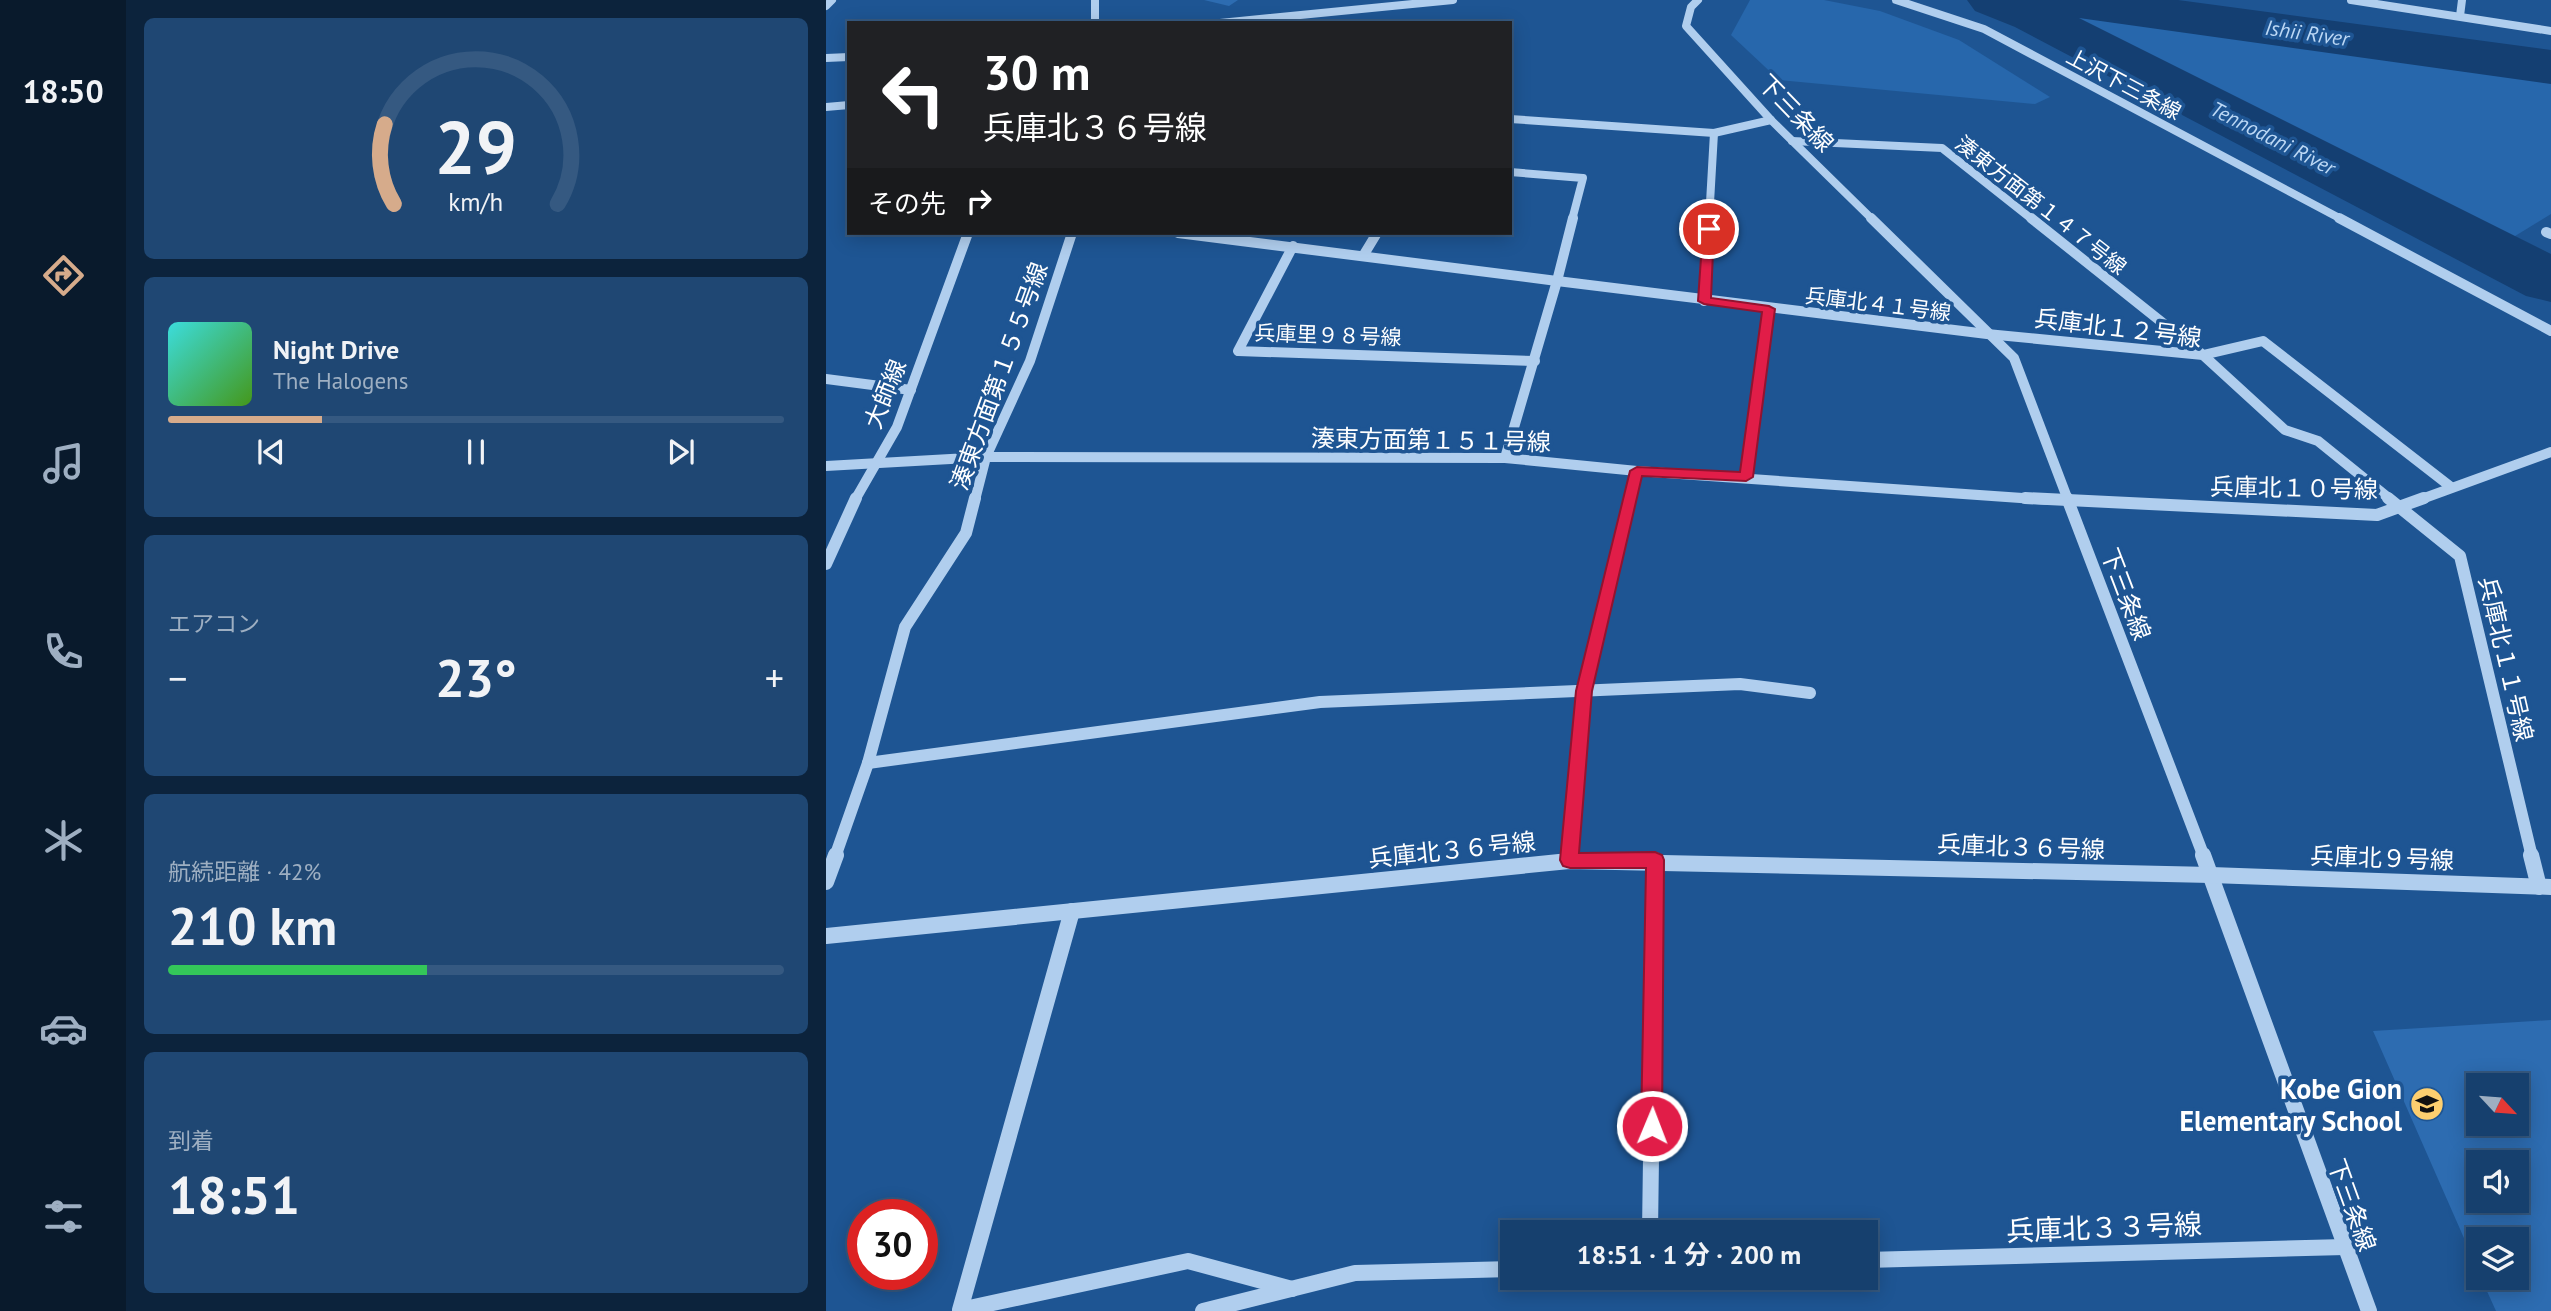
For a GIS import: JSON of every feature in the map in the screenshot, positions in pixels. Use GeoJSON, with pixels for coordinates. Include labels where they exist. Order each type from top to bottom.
{"type":"FeatureCollection","features":[{"type":"Feature","properties":{"kind":"street"},"geometry":{"type":"LineString","coordinates":[[826,6],[832,0]]}},
{"type":"Feature","properties":{"kind":"street"},"geometry":{"type":"LineString","coordinates":[[1095,0],[1095,21]]}},
{"type":"Feature","properties":{"kind":"street"},"geometry":{"type":"LineString","coordinates":[[1240,21],[1452,0]]}},
{"type":"Feature","properties":{"kind":"street","name":"下三条線"},"geometry":{"type":"LineString","coordinates":[[1698,0],[1690,7],[1686,26],[1771,120],[2014,358],[2211,875],[2369,1311]]}},
{"type":"Feature","properties":{"kind":"street","name":"上沢下三条線"},"geometry":{"type":"LineString","coordinates":[[1896,0],[1912,2],[1984,29],[2551,331]]}},
{"type":"Feature","properties":{"kind":"street"},"geometry":{"type":"LineString","coordinates":[[2351,0],[2551,31]]}},
{"type":"Feature","properties":{"kind":"street"},"geometry":{"type":"LineString","coordinates":[[2460,16],[2462,0]]}},
{"type":"Feature","properties":{"kind":"street"},"geometry":{"type":"LineString","coordinates":[[826,58],[847,57]]}},
{"type":"Feature","properties":{"kind":"street"},"geometry":{"type":"LineString","coordinates":[[826,107],[847,105]]}},
{"type":"Feature","properties":{"kind":"street"},"geometry":{"type":"LineString","coordinates":[[1512,120],[1714,133],[1771,120]]}},
{"type":"Feature","properties":{"kind":"street"},"geometry":{"type":"LineString","coordinates":[[1704,301],[1714,133]]}},
{"type":"Feature","properties":{"kind":"street","name":"湊東方面第１４７号線"},"geometry":{"type":"LineString","coordinates":[[1792,141],[1942,148],[2203,355]]}},
{"type":"Feature","properties":{"kind":"street"},"geometry":{"type":"LineString","coordinates":[[1505,458],[1535,361],[1583,178],[1512,172]]}},
{"type":"Feature","properties":{"kind":"street","name":"大師線"},"geometry":{"type":"LineString","coordinates":[[826,564],[855,499],[897,427],[967,235]]}},
{"type":"Feature","properties":{"kind":"street","name":"湊東方面第１５５号線"},"geometry":{"type":"LineString","coordinates":[[826,883],[868,762],[905,627],[966,533],[986,457],[1030,361],[1071,235]]}},
{"type":"Feature","properties":{"kind":"street"},"geometry":{"type":"LineString","coordinates":[[1363,256],[1376,235]]}},
{"type":"Feature","properties":{"kind":"street","name":"兵庫北４１号線"},"geometry":{"type":"LineString","coordinates":[[1229,236],[1704,301],[1987,334]]}},
{"type":"Feature","properties":{"kind":"street","name":"兵庫里９８号線"},"geometry":{"type":"LineString","coordinates":[[1293,246],[1238,351],[1535,361]]}},
{"type":"Feature","properties":{"kind":"street"},"geometry":{"type":"LineString","coordinates":[[1746,477],[1769,309]]}},
{"type":"Feature","properties":{"kind":"street","name":"兵庫北１２号線"},"geometry":{"type":"LineString","coordinates":[[1987,334],[2203,355],[2285,430],[2318,441],[2402,508]]}},
{"type":"Feature","properties":{"kind":"street"},"geometry":{"type":"LineString","coordinates":[[2203,355],[2263,341],[2451,487]]}},
{"type":"Feature","properties":{"kind":"street"},"geometry":{"type":"LineString","coordinates":[[826,379],[911,390]]}},
{"type":"Feature","properties":{"kind":"street","name":"兵庫北１０号線"},"geometry":{"type":"LineString","coordinates":[[2068,501],[2377,515],[2551,453]]}},
{"type":"Feature","properties":{"kind":"street","name":"湊東方面第１５１号線"},"geometry":{"type":"LineString","coordinates":[[826,466],[986,457],[1505,458],[1637,471],[2068,501]]}},
{"type":"Feature","properties":{"kind":"street"},"geometry":{"type":"LineString","coordinates":[[1570,860],[1584,691],[1637,471]]}},
{"type":"Feature","properties":{"kind":"street","name":"兵庫北１１号線"},"geometry":{"type":"LineString","coordinates":[[2402,508],[2460,556],[2545,887]]}},
{"type":"Feature","properties":{"kind":"street"},"geometry":{"type":"LineString","coordinates":[[868,762],[1320,702],[1740,684],[1810,693]]}},
{"type":"Feature","properties":{"kind":"street","name":"兵庫北３６号線"},"geometry":{"type":"LineString","coordinates":[[826,936],[1570,860],[2211,875]]}},
{"type":"Feature","properties":{"kind":"street"},"geometry":{"type":"LineString","coordinates":[[1650,1220],[1655,860]]}},
{"type":"Feature","properties":{"kind":"street","name":"兵庫北９号線"},"geometry":{"type":"LineString","coordinates":[[2211,875],[2545,887]]}},
{"type":"Feature","properties":{"kind":"street"},"geometry":{"type":"LineString","coordinates":[[1072,911],[960,1310],[1188,1261],[1292,1289]]}},
{"type":"Feature","properties":{"kind":"street","name":"兵庫北３３号線"},"geometry":{"type":"LineString","coordinates":[[1878,1260],[2345,1247]]}},
{"type":"Feature","properties":{"kind":"street"},"geometry":{"type":"LineString","coordinates":[[1203,1311],[1355,1273],[1500,1269]]}},
{"type":"Feature","properties":{"kind":"shaded area"},"geometry":{"type":"Polygon","coordinates":[[[1750,0],[1824,0],[1880,11],[1959,40],[2050,97],[2035,104],[1779,80],[1731,35],[1750,0]]]}},
{"type":"Feature","properties":{"kind":"shaded area"},"geometry":{"type":"Polygon","coordinates":[[[2012,1],[2551,71],[2551,214],[2502,244],[2012,1]]]}},
{"type":"Feature","properties":{"kind":"building"},"geometry":{"type":"Polygon","coordinates":[[[1204,0],[1238,0],[1229,6],[1204,0]]]}},
{"type":"Feature","properties":{"kind":"building"},"geometry":{"type":"Polygon","coordinates":[[[2551,1020],[2551,1311],[2496,1311],[2486,1290],[2529,1290],[2529,1227],[2466,1227],[2466,1243],[2373,1031],[2551,1020]]]}},
{"type":"Feature","properties":{"kind":"waterway","name":"Tennodani River"},"geometry":{"type":"LineString","coordinates":[[1993,0],[2034,16],[2551,281]]}},
{"type":"Feature","properties":{"kind":"waterway","name":"Ishii River"},"geometry":{"type":"LineString","coordinates":[[2063,0],[2551,67]]}},
{"type":"Feature","properties":{"kind":"place","name":"Kobe Gion Elementary School"},"geometry":{"type":"Point","coordinates":[2427,1104]}},
{"type":"Feature","properties":{"kind":"route"},"geometry":{"type":"LineString","coordinates":[[1652,1126],[1655,860],[1570,860],[1584,691],[1637,471],[1746,477],[1769,309],[1704,301],[1709,229]]}}]}
